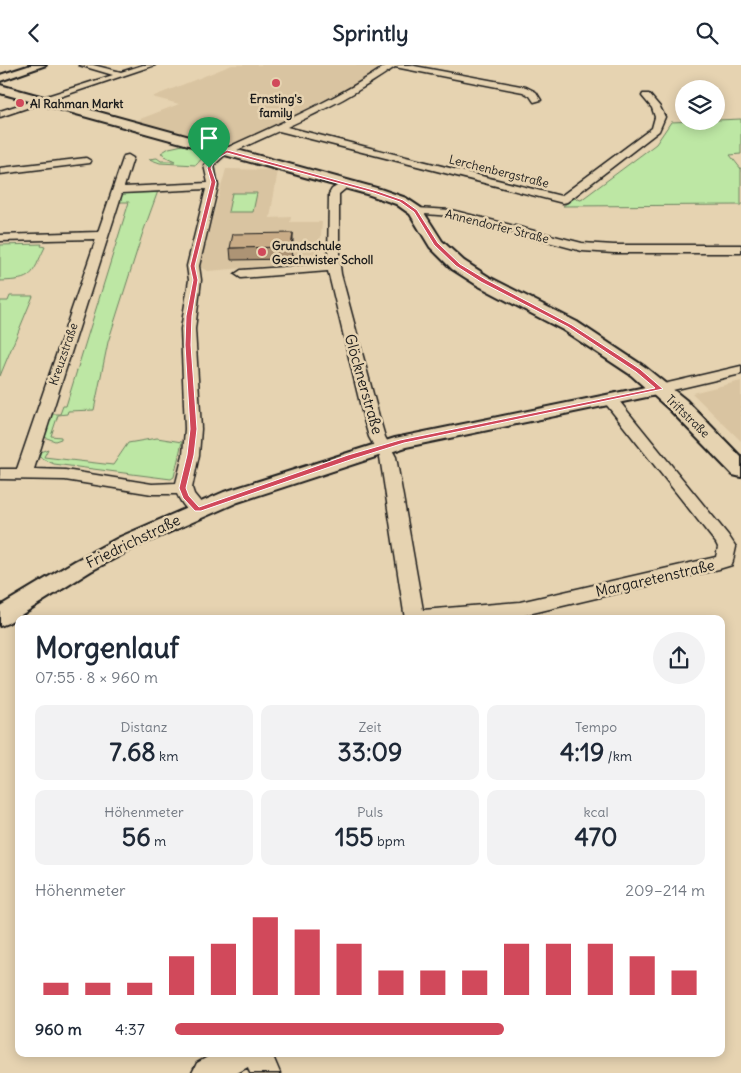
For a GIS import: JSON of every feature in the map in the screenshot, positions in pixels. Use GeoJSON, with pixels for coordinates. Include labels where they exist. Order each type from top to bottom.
{"type":"FeatureCollection","features":[{"type":"Feature","properties":{"kind":"main road","name":"Annendorfer Straße"},"geometry":{"type":"LineString","coordinates":[[0,89],[395,198],[416,211]]}},
{"type":"Feature","properties":{"kind":"main road","name":"Triftstraße"},"geometry":{"type":"LineString","coordinates":[[416,211],[436,243],[458,265],[578,331],[638,371],[660,389],[741,470]]}},
{"type":"Feature","properties":{"kind":"street"},"geometry":{"type":"LineString","coordinates":[[0,78],[41,65]]}},
{"type":"Feature","properties":{"kind":"street"},"geometry":{"type":"LineString","coordinates":[[83,65],[120,74]]}},
{"type":"Feature","properties":{"kind":"street"},"geometry":{"type":"LineString","coordinates":[[0,114],[151,65]]}},
{"type":"Feature","properties":{"kind":"street"},"geometry":{"type":"LineString","coordinates":[[198,510],[186,497],[183,488],[191,455],[193,429],[188,345],[189,316],[195,280],[193,266],[212,186],[213,178],[209,165],[215,158],[227,151],[344,96],[392,65]]}},
{"type":"Feature","properties":{"kind":"street"},"geometry":{"type":"LineString","coordinates":[[397,65],[526,90],[534,94],[537,100]]}},
{"type":"Feature","properties":{"kind":"street","name":"Lerchenbergstraße"},"geometry":{"type":"LineString","coordinates":[[278,128],[563,200],[656,129],[660,117],[656,107],[646,96]]}},
{"type":"Feature","properties":{"kind":"street","name":"Kreuzstraße"},"geometry":{"type":"LineString","coordinates":[[24,473],[128,158]]}},
{"type":"Feature","properties":{"kind":"street"},"geometry":{"type":"LineString","coordinates":[[0,171],[86,161]]}},
{"type":"Feature","properties":{"kind":"street","name":"Glöcknerstraße"},"geometry":{"type":"LineString","coordinates":[[346,184],[334,194],[334,267],[372,420],[377,437],[388,457],[414,615]]}},
{"type":"Feature","properties":{"kind":"street"},"geometry":{"type":"LineString","coordinates":[[118,190],[212,186]]}},
{"type":"Feature","properties":{"kind":"street","name":"Annendorfer Straße"},"geometry":{"type":"LineString","coordinates":[[416,211],[451,213],[582,247],[614,249],[741,249]]}},
{"type":"Feature","properties":{"kind":"street"},"geometry":{"type":"LineString","coordinates":[[0,238],[103,235]]}},
{"type":"Feature","properties":{"kind":"street"},"geometry":{"type":"LineString","coordinates":[[241,274],[334,267]]}},
{"type":"Feature","properties":{"kind":"street","name":"Friedrichstraße"},"geometry":{"type":"LineString","coordinates":[[0,617],[105,554],[198,510],[384,447],[438,433],[660,389],[741,370]]}},
{"type":"Feature","properties":{"kind":"street","name":"Margaretenstraße"},"geometry":{"type":"LineString","coordinates":[[450,615],[520,609],[719,563],[725,559],[727,547],[722,539],[630,421],[610,399]]}},
{"type":"Feature","properties":{"kind":"street"},"geometry":{"type":"LineString","coordinates":[[0,474],[65,475],[152,489],[183,488]]}},
{"type":"Feature","properties":{"kind":"street"},"geometry":{"type":"LineString","coordinates":[[207,1073],[238,1057]]}},
{"type":"Feature","properties":{"kind":"street"},"geometry":{"type":"LineString","coordinates":[[259,1057],[266,1073]]}},
{"type":"Feature","properties":{"kind":"shaded area"},"geometry":{"type":"Polygon","coordinates":[[[232,65],[381,66],[359,82],[238,143],[218,143],[135,121],[179,104],[152,97],[232,65]]]}},
{"type":"Feature","properties":{"kind":"shaded area"},"geometry":{"type":"Polygon","coordinates":[[[226,169],[278,170],[270,218],[291,217],[290,222],[322,222],[319,262],[208,271],[199,267],[226,169]]]}},
{"type":"Feature","properties":{"kind":"shaded area"},"geometry":{"type":"Polygon","coordinates":[[[741,381],[741,441],[692,393],[741,381]]]}},
{"type":"Feature","properties":{"kind":"green space"},"geometry":{"type":"Polygon","coordinates":[[[741,119],[741,154],[730,155],[741,169],[741,205],[563,206],[574,198],[581,200],[656,144],[671,122],[675,122],[675,130],[725,130],[725,120],[741,119]]]}},
{"type":"Feature","properties":{"kind":"green space"},"geometry":{"type":"Polygon","coordinates":[[[183,145],[202,150],[206,154],[196,165],[160,163],[149,159],[157,158],[161,161],[175,161],[161,153],[169,148],[183,145]]]}},
{"type":"Feature","properties":{"kind":"green space"},"geometry":{"type":"Polygon","coordinates":[[[158,191],[108,342],[94,410],[68,411],[67,414],[58,415],[51,436],[61,437],[61,439],[55,441],[44,437],[51,414],[60,414],[63,406],[66,406],[129,202],[119,202],[122,194],[126,192],[158,191]]]}},
{"type":"Feature","properties":{"kind":"green space"},"geometry":{"type":"Polygon","coordinates":[[[232,193],[257,193],[253,212],[228,212],[232,193]]]}},
{"type":"Feature","properties":{"kind":"green space"},"geometry":{"type":"Polygon","coordinates":[[[42,244],[41,246],[45,247],[30,275],[19,279],[0,281],[0,245],[42,244]]]}},
{"type":"Feature","properties":{"kind":"green space"},"geometry":{"type":"Polygon","coordinates":[[[10,296],[33,296],[0,376],[0,301],[8,301],[10,296]]]}},
{"type":"Feature","properties":{"kind":"green space"},"geometry":{"type":"Polygon","coordinates":[[[157,438],[182,442],[174,477],[171,479],[54,464],[39,457],[40,452],[48,449],[44,457],[113,465],[128,443],[157,438]]]}},
{"type":"Feature","properties":{"kind":"building"},"geometry":{"type":"Polygon","coordinates":[[[293,233],[291,247],[230,248],[233,234],[293,233]]]}},
{"type":"Feature","properties":{"kind":"place","name":"Ernsting's family"},"geometry":{"type":"Point","coordinates":[276,83]}},
{"type":"Feature","properties":{"kind":"place","name":"Al Rahman Markt"},"geometry":{"type":"Point","coordinates":[20,103]}},
{"type":"Feature","properties":{"kind":"place","name":"Grundschule Geschwister Scholl"},"geometry":{"type":"Point","coordinates":[262,252]}},
{"type":"Feature","properties":{"kind":"route"},"geometry":{"type":"LineString","coordinates":[[227,151],[401,201],[416,211],[442,251],[458,265],[483,281],[593,340],[638,371],[660,389],[402,441],[231,497],[198,510],[186,497],[183,488],[193,438],[188,329],[195,280],[193,266],[213,182],[209,168],[210,162],[227,151]]}}]}
